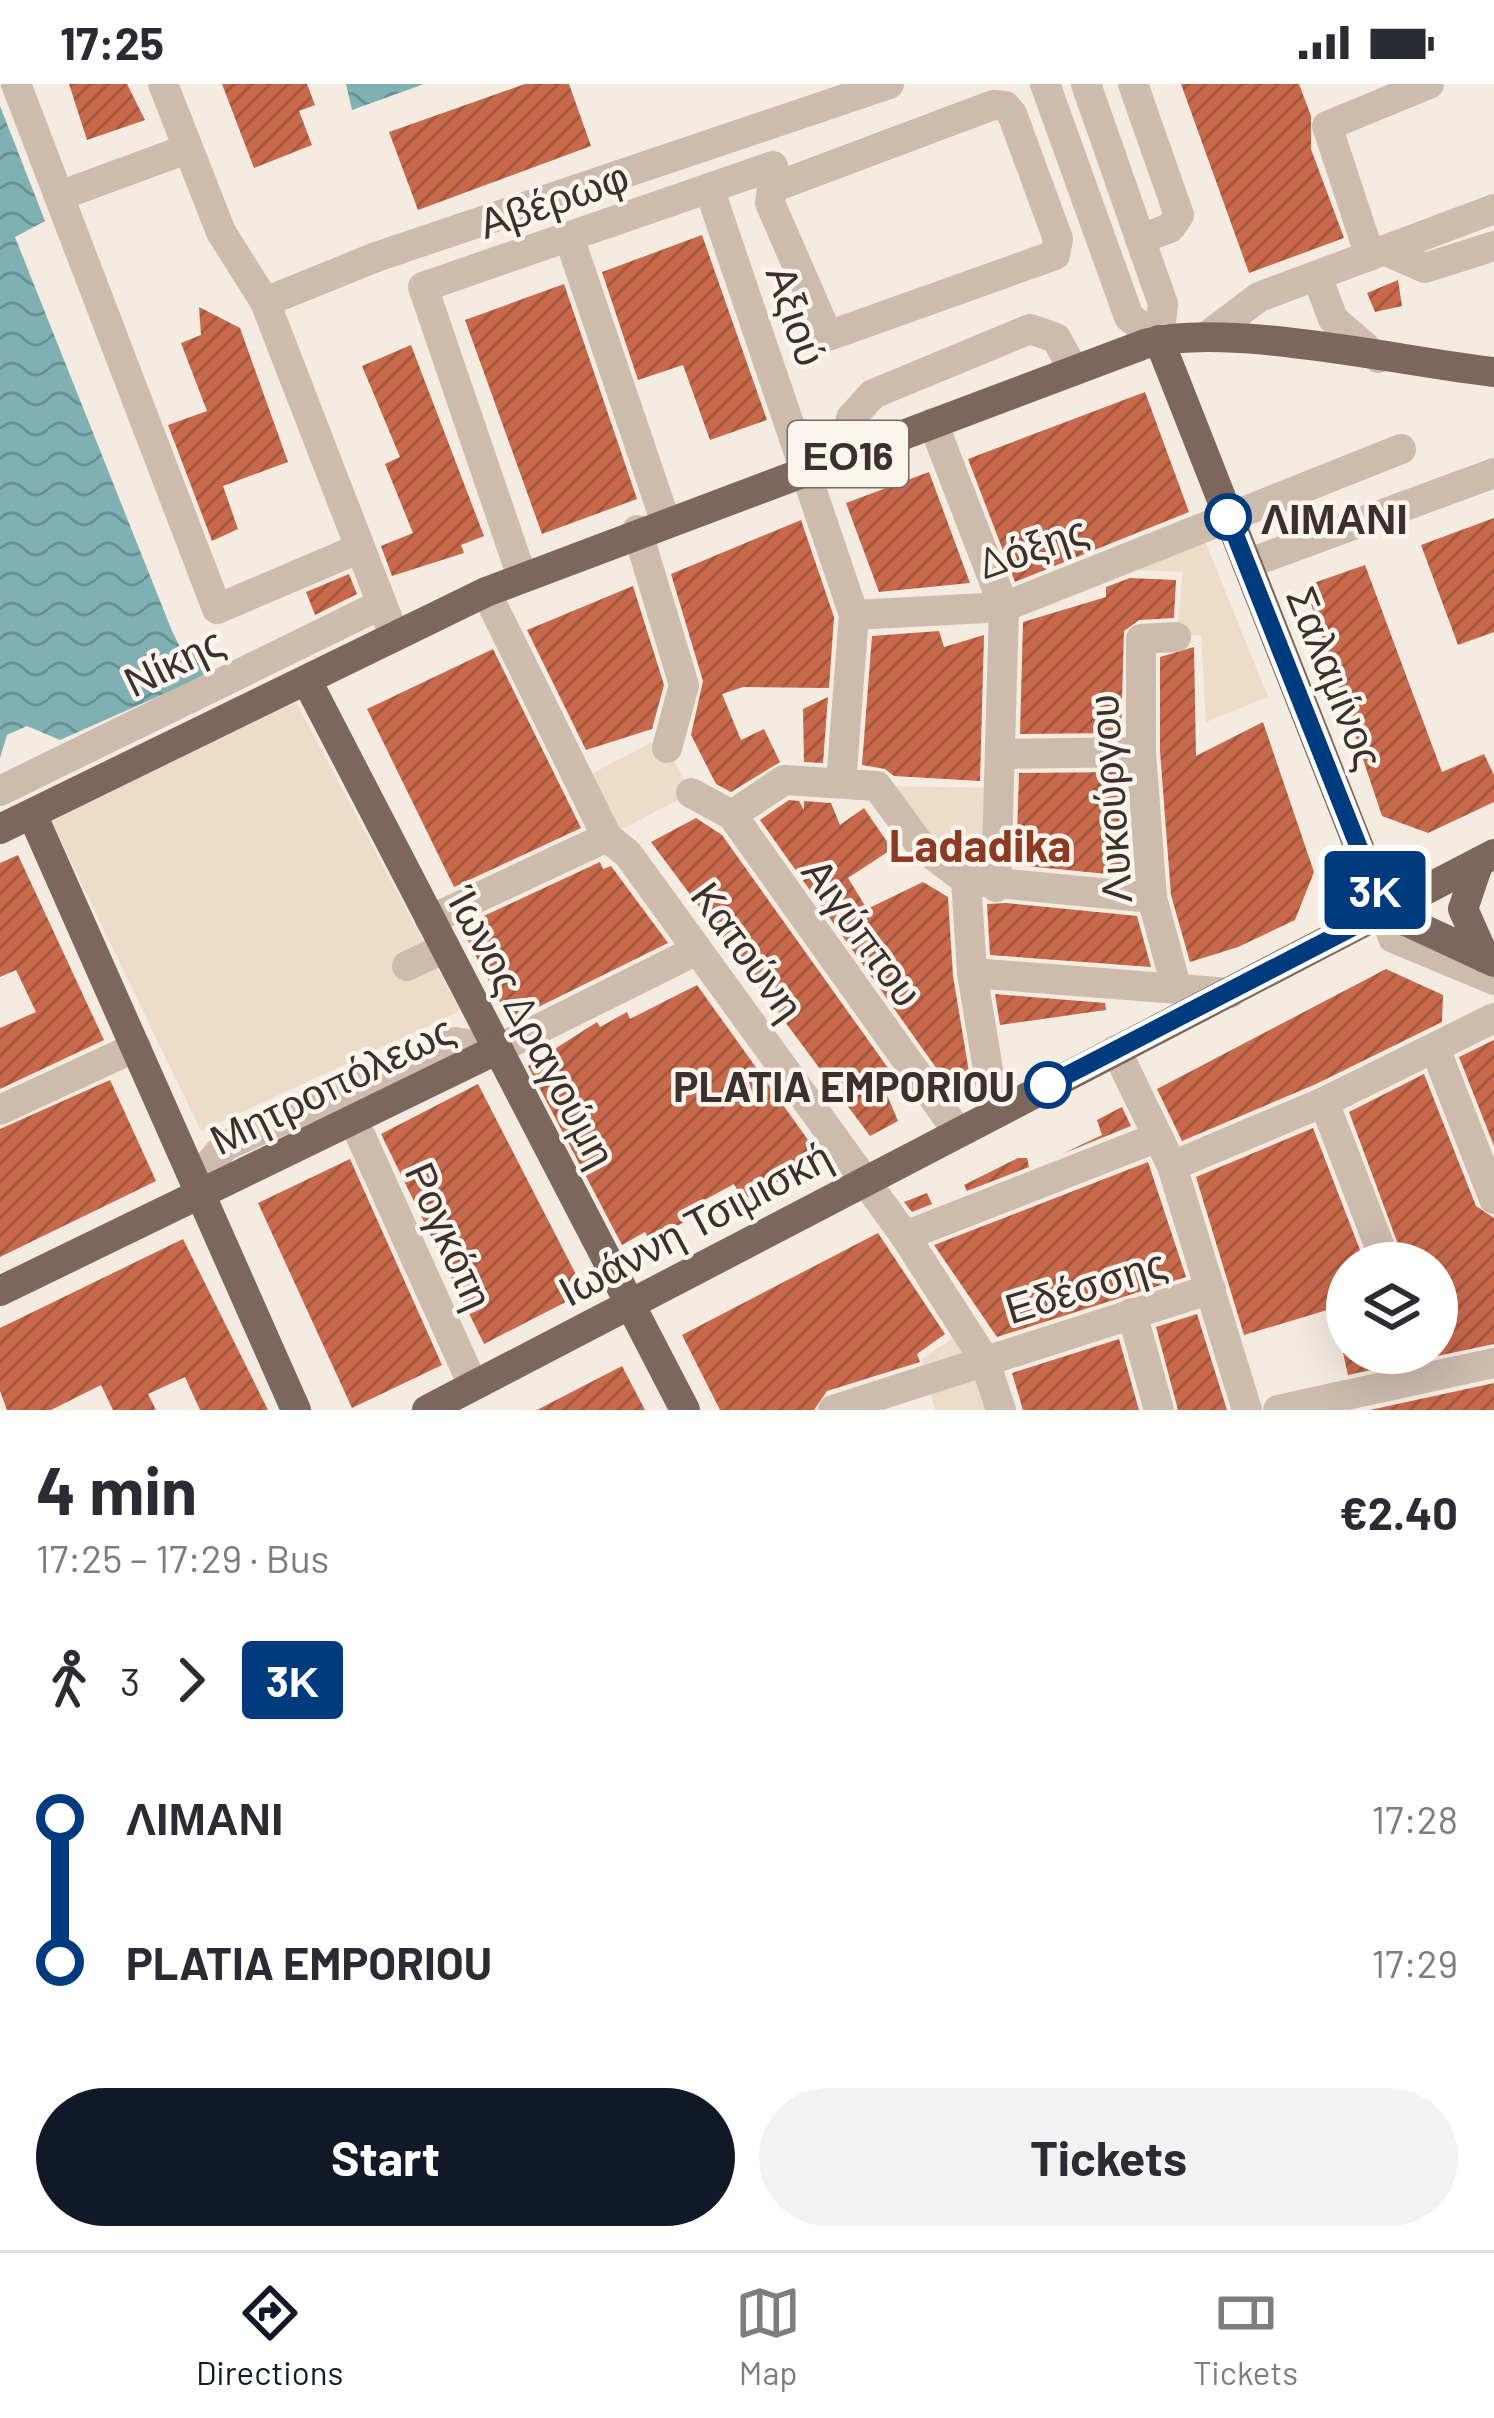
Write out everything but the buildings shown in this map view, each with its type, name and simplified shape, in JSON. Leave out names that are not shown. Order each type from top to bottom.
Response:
[{"type":"main road","name":"ΕΟ16","points":[[307,681],[521,577],[1159,340],[1206,337],[1494,372]]},
{"type":"main road","name":"Σαλαμίνος","points":[[1159,340],[1384,911]]},
{"type":"main road","name":"Νίκης","points":[[0,829],[307,681]]},
{"type":"main road","name":"Ίωνος Δραγούμη","points":[[307,681],[685,1410]]},
{"type":"main road","points":[[32,814],[296,1410]]},
{"type":"main road","name":"Ιωάννη Τσιμισκή","points":[[427,1410],[1486,858]]},
{"type":"main road","points":[[1486,858],[1463,909],[1491,967]]},
{"type":"main road","points":[[1384,911],[1491,967]]},
{"type":"main road","name":"Μητροπόλεως","points":[[0,1291],[498,1049]]},
{"type":"street","points":[[16,84],[217,609],[360,548]]},
{"type":"street","points":[[163,84],[220,232],[265,302],[394,635]]},
{"type":"street","points":[[265,302],[376,256],[889,84]]},
{"type":"street","points":[[1045,84],[1129,317],[1159,340]]},
{"type":"street","points":[[1086,84],[1163,304],[1159,340]]},
{"type":"street","points":[[1133,84],[1179,214],[1170,228],[1140,238]]},
{"type":"street","points":[[1429,84],[1327,126],[1326,137],[1377,253],[1425,268],[1494,246]]},
{"type":"street","name":"Αβέρωφ","points":[[521,577],[423,287],[709,188],[776,174],[1005,106],[1045,202],[1058,250],[903,313],[828,336],[770,203],[776,174]]},
{"type":"street","points":[[759,128],[776,174]]},
{"type":"street","points":[[59,196],[187,149]]},
{"type":"street","name":"Αξιού","points":[[709,188],[854,615]]},
{"type":"street","points":[[1206,337],[1242,305],[1494,209]]},
{"type":"street","points":[[569,237],[651,525],[684,686],[668,748]]},
{"type":"street","points":[[1317,276],[1333,319],[1378,358]]},
{"type":"street","points":[[844,455],[851,418],[873,394],[1030,329],[1056,338],[1073,369]]},
{"type":"street","points":[[933,423],[1004,608],[1001,754],[973,973],[995,1112]]},
{"type":"street","name":"Δόξης","points":[[854,615],[1004,608],[1401,449]]},
{"type":"street","points":[[1247,564],[1494,473]]},
{"type":"street","name":"Κατούνη","points":[[486,592],[607,837],[628,854],[905,1236],[984,1359],[1001,1410]]},
{"type":"street","name":"Νίκης","points":[[0,790],[382,604]]},
{"type":"street","points":[[841,783],[854,615]]},
{"type":"street","name":"Λυκούργου","points":[[1176,637],[1142,639],[1141,752],[1152,898],[1176,986]]},
{"type":"street","points":[[1001,754],[1141,752]]},
{"type":"street","points":[[732,815],[784,780],[877,786],[921,846],[981,883],[1152,898]]},
{"type":"street","name":"Αιγύπτου","points":[[691,793],[732,815],[958,1132]]},
{"type":"street","points":[[407,966],[438,934],[607,837]]},
{"type":"street","name":"Μητροπόλεως","points":[[498,1049],[697,950]]},
{"type":"street","points":[[973,973],[1230,993]]},
{"type":"street","points":[[1172,1166],[1436,1051],[1494,1018]]},
{"type":"street","points":[[201,1193],[211,1162],[225,1146],[455,1042],[498,1049]]},
{"type":"street","points":[[0,1110],[136,1047]]},
{"type":"street","points":[[1117,1050],[1172,1166],[1247,1410]]},
{"type":"street","points":[[1436,1051],[1494,1199]]},
{"type":"street","points":[[1324,1102],[1378,1242]]},
{"type":"street","name":"Ρογκότη","points":[[353,1119],[473,1385]]},
{"type":"street","points":[[905,1236],[1158,1137]]},
{"type":"street","name":"Εδέσσης","points":[[833,1410],[1211,1289]]},
{"type":"street","points":[[1132,1313],[1159,1410]]},
{"type":"street","points":[[1458,1364],[1494,1363]]},
{"type":"street","points":[[1278,1410],[1396,1374]]},
{"type":"shaded area","points":[[1200,529],[1268,697],[1206,722],[1201,635],[1176,637],[1183,572],[1097,568]]},
{"type":"shaded area","points":[[296,702],[460,1011],[201,1131],[51,820]]},
{"type":"shaded area","points":[[662,737],[691,793],[607,837],[578,781]]},
{"type":"shaded area","points":[[877,786],[998,788],[996,887],[966,880]]},
{"type":"shaded area","points":[[966,1330],[1001,1410],[935,1410],[922,1359]]},
{"type":"water","points":[[346,84],[424,84],[352,110]]},
{"type":"water","points":[[0,106],[45,221],[15,237],[172,631],[180,647],[199,641],[211,673],[60,740],[27,726],[7,735],[0,758]]},
{"type":"bus line","name":"3Κ","points":[[1048,1085],[1384,911],[1228,517]]},
{"type":"place","name":"ΛΙΜΑΝΙ","points":[[1228,517]]},
{"type":"place","name":"PLATIA EMPORIOU","points":[[1048,1085]]},
{"type":"district","name":"Ladadika","points":[[980,844]]}]
